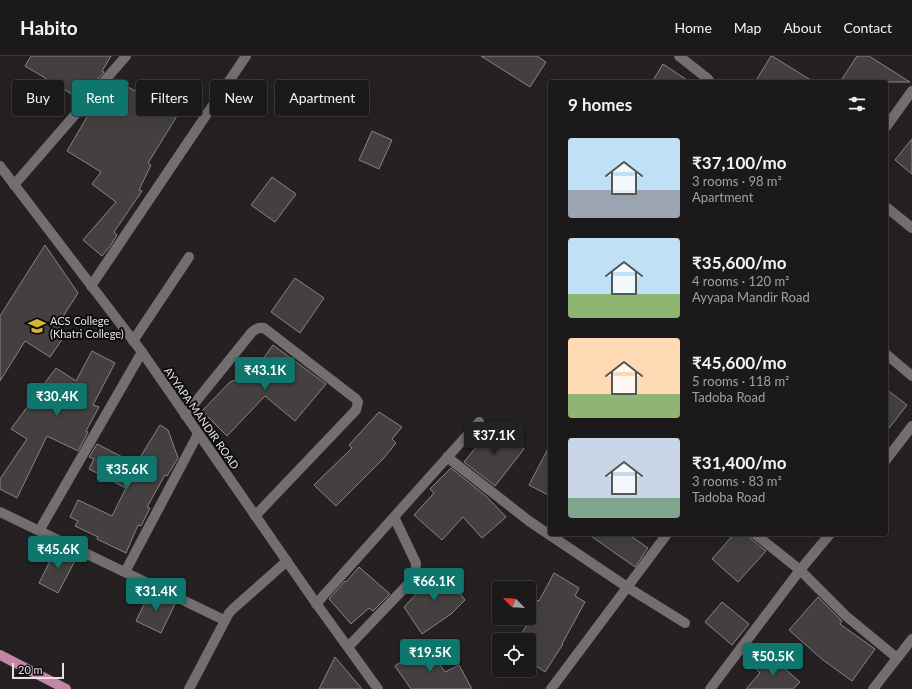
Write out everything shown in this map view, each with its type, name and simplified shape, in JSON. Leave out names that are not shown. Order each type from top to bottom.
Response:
[{"type":"main road","points":[[0,656],[66,689]]},
{"type":"street","points":[[14,185],[126,56]]},
{"type":"street","points":[[91,286],[246,56]]},
{"type":"street","points":[[679,56],[709,80]]},
{"type":"street","points":[[888,124],[912,91]]},
{"type":"street","name":"AYYAPA MANDIR ROAD","points":[[0,166],[142,352],[316,604],[378,689]]},
{"type":"street","points":[[888,209],[912,228]]},
{"type":"street","points":[[133,341],[189,257]]},
{"type":"street","points":[[185,415],[252,332],[260,328],[264,328],[356,399],[358,402],[356,410],[255,516]]},
{"type":"street","points":[[39,531],[142,352]]},
{"type":"street","points":[[888,356],[912,376]]},
{"type":"street","points":[[316,604],[479,422]]},
{"type":"street","points":[[888,457],[912,426]]},
{"type":"street","points":[[125,572],[198,434]]},
{"type":"street","points":[[447,458],[529,522],[548,535]]},
{"type":"street","points":[[0,512],[224,620]]},
{"type":"street","points":[[348,647],[412,580],[415,574],[416,563],[394,517]]},
{"type":"street","points":[[550,536],[685,623]]},
{"type":"street","points":[[551,689],[665,536]]},
{"type":"street","points":[[758,536],[800,570],[846,616],[897,658]]},
{"type":"street","points":[[710,689],[800,570],[828,536]]},
{"type":"street","points":[[189,689],[224,620],[234,608],[287,561]]},
{"type":"street","points":[[873,689],[912,639]]},
{"type":"building","points":[[31,56],[111,56],[102,71],[104,72],[97,80],[72,80],[72,94],[64,89],[64,80],[48,80],[25,66]]},
{"type":"building","points":[[481,56],[537,56],[546,62],[530,87]]},
{"type":"building","points":[[772,56],[811,80],[756,80]]},
{"type":"building","points":[[857,56],[869,56],[910,82],[888,82],[888,80],[841,80]]},
{"type":"building","points":[[663,64],[687,80],[653,80]]},
{"type":"building","points":[[128,87],[136,92],[136,116],[177,116],[148,163],[151,165],[139,190],[142,191],[114,232],[117,235],[102,256],[83,240],[116,202],[92,184],[101,172],[67,151],[88,116],[128,116]]},
{"type":"building","points":[[372,131],[392,140],[379,169],[359,160]]},
{"type":"building","points":[[912,139],[912,174],[895,160]]},
{"type":"building","points":[[272,177],[296,194],[275,222],[251,205]]},
{"type":"building","points":[[45,245],[78,293],[62,318],[64,320],[57,331],[65,335],[50,357],[25,341],[0,381],[0,316]]},
{"type":"building","points":[[295,278],[324,298],[300,333],[271,312]]},
{"type":"building","points":[[273,345],[326,384],[295,421],[265,396],[227,436],[202,411],[230,382],[250,374],[255,359],[260,363]]},
{"type":"building","points":[[92,351],[115,363],[93,405],[99,407],[86,431],[88,432],[78,451],[47,436],[17,498],[0,489],[0,479],[27,439],[11,429],[56,368],[76,381]]},
{"type":"building","points":[[888,391],[907,405],[888,429]]},
{"type":"building","points":[[379,412],[402,427],[392,439],[396,443],[383,459],[336,506],[314,485],[352,448],[349,445]]},
{"type":"building","points":[[160,425],[168,430],[178,458],[167,476],[165,475],[147,507],[150,508],[141,526],[138,525],[126,553],[75,526],[78,521],[70,517],[78,500],[112,516],[126,488],[89,469],[94,459],[89,457],[97,444],[136,464]]},
{"type":"building","points":[[494,425],[524,449],[495,486],[464,462]]},
{"type":"building","points":[[548,449],[548,495],[529,485]]},
{"type":"building","points":[[451,468],[487,497],[506,517],[482,538],[463,517],[442,540],[414,515],[434,493],[430,489]]},
{"type":"building","points":[[591,536],[631,536],[648,548],[635,567]]},
{"type":"building","points":[[732,536],[750,536],[751,539],[766,551],[738,582],[712,559]]},
{"type":"building","points":[[57,547],[77,557],[58,593],[39,583]]},
{"type":"building","points":[[359,567],[390,594],[373,611],[369,608],[351,624],[329,599]]},
{"type":"building","points":[[441,568],[465,600],[451,614],[422,634],[404,607]]},
{"type":"building","points":[[554,573],[579,588],[575,596],[585,602],[563,644],[545,672],[536,666],[536,633],[522,633],[527,625],[536,625],[536,603],[538,600],[539,601]]},
{"type":"building","points":[[150,592],[175,604],[161,633],[136,621]]},
{"type":"building","points":[[818,597],[842,621],[840,624],[875,649],[852,681],[823,660],[789,630]]},
{"type":"building","points":[[722,602],[749,624],[732,645],[705,622]]},
{"type":"building","points":[[426,644],[445,672],[459,665],[472,689],[411,689],[395,666]]},
{"type":"building","points":[[768,654],[800,682],[793,689],[746,689],[760,673],[756,669]]},
{"type":"building","points":[[335,657],[362,689],[319,689]]},
{"type":"place","name":"ACS College (Khatri College)","points":[[37,326]]}]
